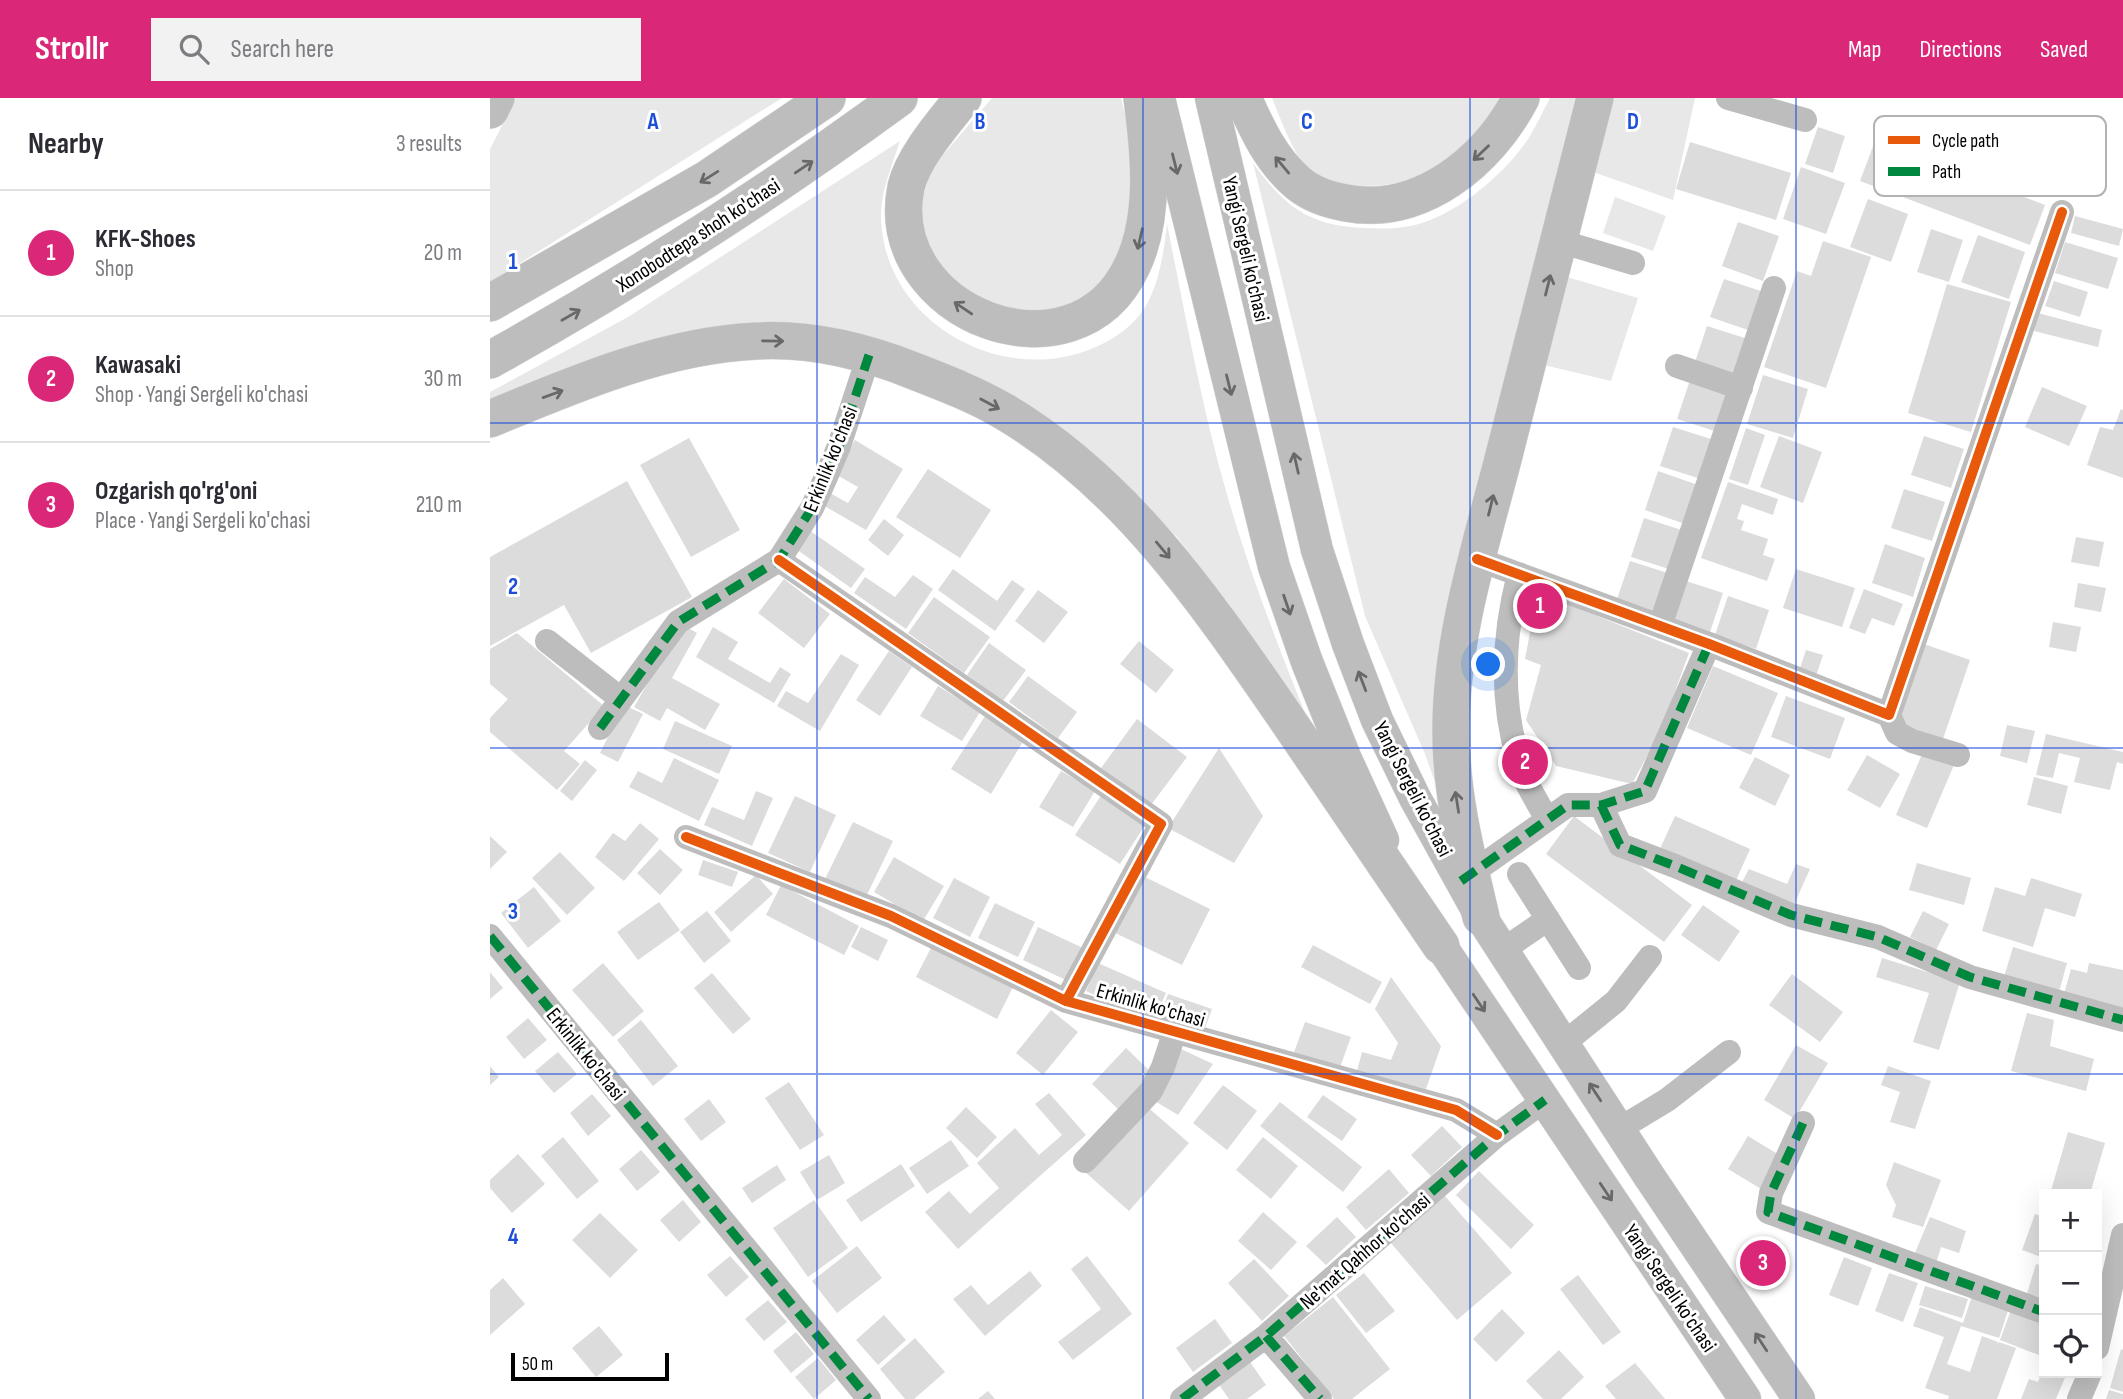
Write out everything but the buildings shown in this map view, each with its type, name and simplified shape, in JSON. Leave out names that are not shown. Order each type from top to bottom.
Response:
[{"type":"highway","points":[[490,110],[496,98]]},
{"type":"highway","name":"Xonobodtepa shoh ko'chasi","points":[[490,303],[706,179],[827,98]]},
{"type":"highway","name":"Xonobodtepa shoh ko'chasi","points":[[490,360],[586,306],[672,253],[809,164],[899,98]]},
{"type":"highway","points":[[963,98],[918,160],[908,181],[905,204],[912,250],[928,277],[960,307],[993,324],[1026,329],[1063,325],[1088,315],[1109,300],[1133,265],[1147,196],[1147,144],[1142,98]]},
{"type":"highway","points":[[1243,98],[1271,153],[1299,184],[1325,198],[1354,204],[1378,205],[1416,197],[1454,176],[1491,144],[1503,130],[1521,98]]},
{"type":"highway","points":[[1481,916],[1466,877],[1457,801],[1451,731],[1458,655],[1477,559],[1595,98]]},
{"type":"highway","points":[[490,419],[596,378],[657,359],[723,344],[758,341],[828,345],[869,355],[970,393],[1041,437],[1097,482],[1152,535],[1230,638],[1441,946]]},
{"type":"main road","name":"Yangi Sergeli ko'chasi","points":[[1159,98],[1274,567],[1307,662],[1345,757],[1389,852],[1441,946],[1745,1399]]},
{"type":"main road","name":"Yangi Sergeli ko'chasi","points":[[1211,98],[1317,550],[1377,720],[1415,798],[1466,877]]},
{"type":"main road","points":[[1481,916],[1799,1399]]},
{"type":"street","points":[[1728,98],[1805,120]]},
{"type":"street","points":[[1958,755],[1912,741],[1897,733],[1889,715],[2062,212]]},
{"type":"street","points":[[1559,241],[1633,263]]},
{"type":"street","points":[[1660,626],[1773,288]]},
{"type":"street","name":"Erkinlik ko'chasi","points":[[600,728],[678,622],[779,560],[812,508],[826,477],[869,355]]},
{"type":"street","points":[[1677,366],[1741,388]]},
{"type":"street","points":[[1477,559],[1709,644],[1889,715]]},
{"type":"street","points":[[779,560],[1161,824],[1066,1001]]},
{"type":"street","points":[[1519,575],[1508,614],[1505,661],[1510,722],[1522,773],[1547,820]]},
{"type":"street","points":[[547,641],[621,699]]},
{"type":"street","points":[[1466,877],[1568,805],[1601,805],[1645,791],[1709,644]]},
{"type":"street","points":[[1601,805],[1620,845],[1791,915],[1878,937],[1970,977],[2123,1020]]},
{"type":"street","name":"Erkinlik ko'chasi","points":[[686,837],[891,916],[1066,1001],[1456,1110],[1497,1135]]},
{"type":"street","points":[[1519,874],[1579,968]]},
{"type":"street","points":[[1503,950],[1548,919]]},
{"type":"street","name":"Erkinlik ko'chasi","points":[[490,936],[869,1399]]},
{"type":"street","points":[[1563,1044],[1616,1001],[1650,957]]},
{"type":"street","points":[[1085,1161],[1151,1091],[1163,1067],[1175,1031]]},
{"type":"street","points":[[1619,1129],[1667,1100],[1729,1052]]},
{"type":"street","name":"Ne'mat Qahhor ko'chasi","points":[[1182,1399],[1266,1336],[1497,1135],[1545,1100]]},
{"type":"street","points":[[1803,1123],[1771,1193],[1768,1212],[2039,1309]]},
{"type":"street","points":[[2102,1321],[2123,1235]]},
{"type":"street","points":[[1266,1336],[1320,1399]]},
{"type":"street","points":[[2079,1399],[2088,1378]]},
{"type":"shaded area","points":[[516,98],[782,98],[490,282],[490,149]]},
{"type":"shaded area","points":[[992,98],[1121,98],[1132,143],[1128,244],[1090,301],[1017,319],[946,282],[921,231],[922,199],[929,178],[942,156]]},
{"type":"shaded area","points":[[1272,98],[1501,98],[1475,135],[1445,162],[1409,180],[1364,186],[1333,182],[1305,165],[1291,143]]},
{"type":"shaded area","points":[[1550,98],[1583,98],[1456,579],[1445,810],[1425,754],[1365,616],[1253,163],[1287,202],[1313,218],[1364,228],[1415,225],[1452,209],[1496,176],[1530,136]]},
{"type":"shaded area","points":[[1612,98],[1695,98],[1673,200],[1593,172]]},
{"type":"shaded area","points":[[900,141],[882,199],[881,219],[887,256],[903,288],[925,315],[953,336],[986,351],[1020,359],[1056,358],[1091,349],[1116,336],[1138,317],[1152,293],[1161,264],[1167,224],[1201,392],[1226,491],[1253,577],[1307,718],[1226,600],[1177,537],[1121,480],[851,333],[490,403],[490,392],[628,317]]},
{"type":"shaded area","points":[[1615,197],[1666,216],[1653,251],[1603,233]]},
{"type":"shaded area","points":[[1567,277],[1638,298],[1611,381],[1544,365]]},
{"type":"marked path","points":[[600,728],[678,622],[779,560],[812,508],[826,477],[869,355]]},
{"type":"marked path","points":[[1461,881],[1568,805],[1601,805],[1645,791],[1709,644]]},
{"type":"marked path","points":[[1601,805],[1620,845],[1791,915],[1878,937],[1970,977],[2123,1020]]},
{"type":"marked path","points":[[490,936],[869,1399]]},
{"type":"marked path","points":[[1182,1399],[1266,1336],[1497,1135],[1545,1100]]},
{"type":"marked path","points":[[1803,1123],[1771,1193],[1768,1212],[2039,1310]]},
{"type":"marked path","points":[[1266,1336],[1320,1399]]},
{"type":"cycle path","points":[[1477,559],[1709,644],[1889,715],[2062,212]]},
{"type":"cycle path","points":[[779,560],[1161,824],[1066,1001]]},
{"type":"cycle path","points":[[686,837],[891,916],[1066,1001],[1456,1110],[1497,1135]]},
{"type":"place","name":"KFK-Shoes","points":[[1540,606]]},
{"type":"place","name":"Kawasaki","points":[[1525,762]]},
{"type":"place","name":"Ozgarish qo'rg'oni","points":[[1763,1263]]}]
